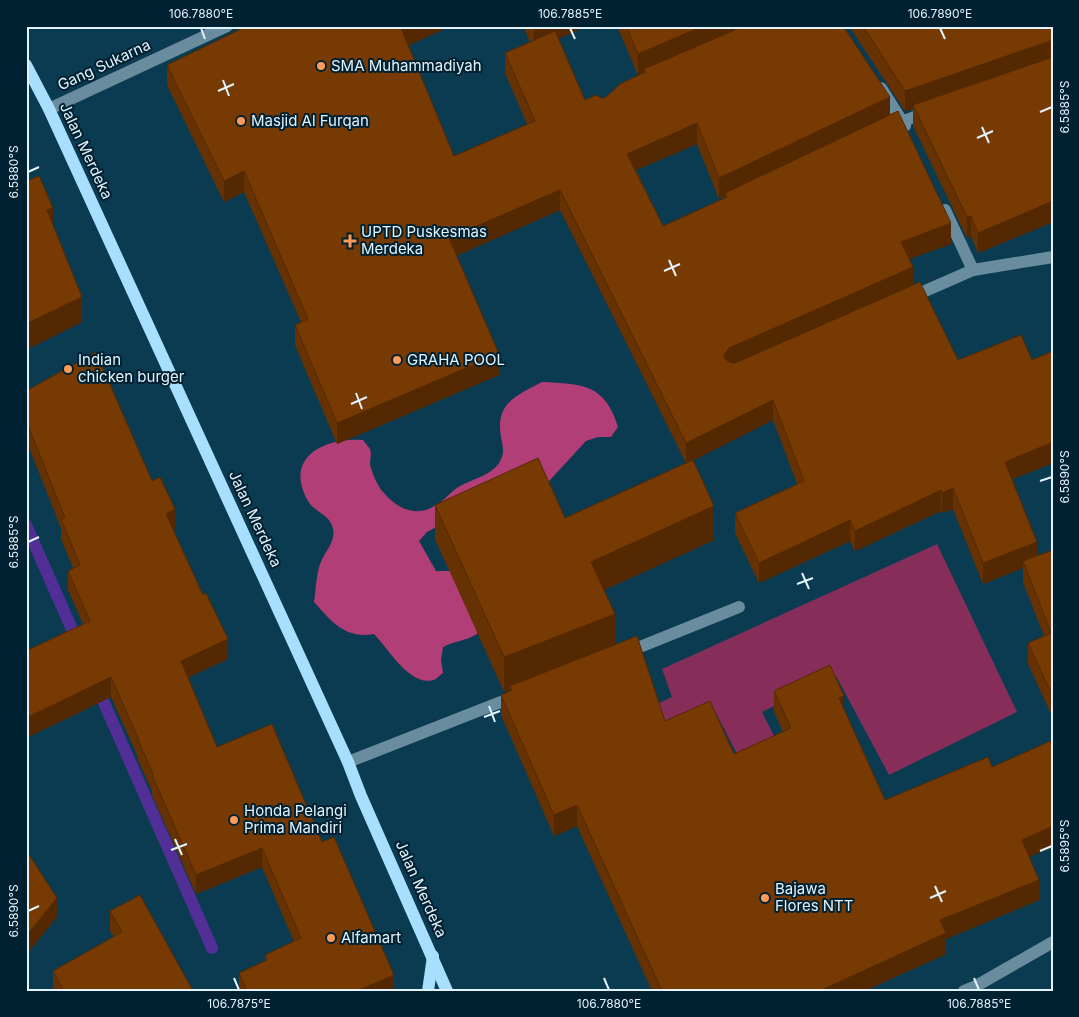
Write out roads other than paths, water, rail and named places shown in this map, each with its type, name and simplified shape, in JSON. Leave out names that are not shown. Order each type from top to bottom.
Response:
[{"type":"main road","name":"Jalan Merdeka","points":[[26,65],[49,109],[348,762],[361,796],[447,991]]},
{"type":"main road","points":[[428,991],[433,956]]},
{"type":"street","name":"Gang Sukarna","points":[[49,109],[227,26]]},
{"type":"street","points":[[873,76],[911,138]]},
{"type":"street","points":[[876,133],[902,121],[940,108]]},
{"type":"street","points":[[940,200],[973,270]]},
{"type":"street","points":[[894,305],[973,270],[1053,257]]},
{"type":"street","points":[[611,658],[740,608]]},
{"type":"street","points":[[348,762],[529,691]]},
{"type":"street","points":[[964,991],[1053,942]]},
{"type":"waterway","points":[[26,525],[78,643]]},
{"type":"waterway","points":[[97,687],[212,948]]},
{"type":"place","name":"SMA Muhammadiyah","points":[[321,66]]},
{"type":"place","name":"Masjid Al Furqan","points":[[241,121]]},
{"type":"place","name":"UPTD Puskesmas Merdeka","points":[[350,241]]},
{"type":"place","name":"GRAHA POOL","points":[[397,360]]},
{"type":"place","name":"Indian chicken burger","points":[[68,369]]},
{"type":"place","name":"Honda Pelangi Prima Mandiri","points":[[234,820]]},
{"type":"place","name":"Bajawa Flores NTT","points":[[765,898]]},
{"type":"place","name":"Alfamart","points":[[331,938]]}]
